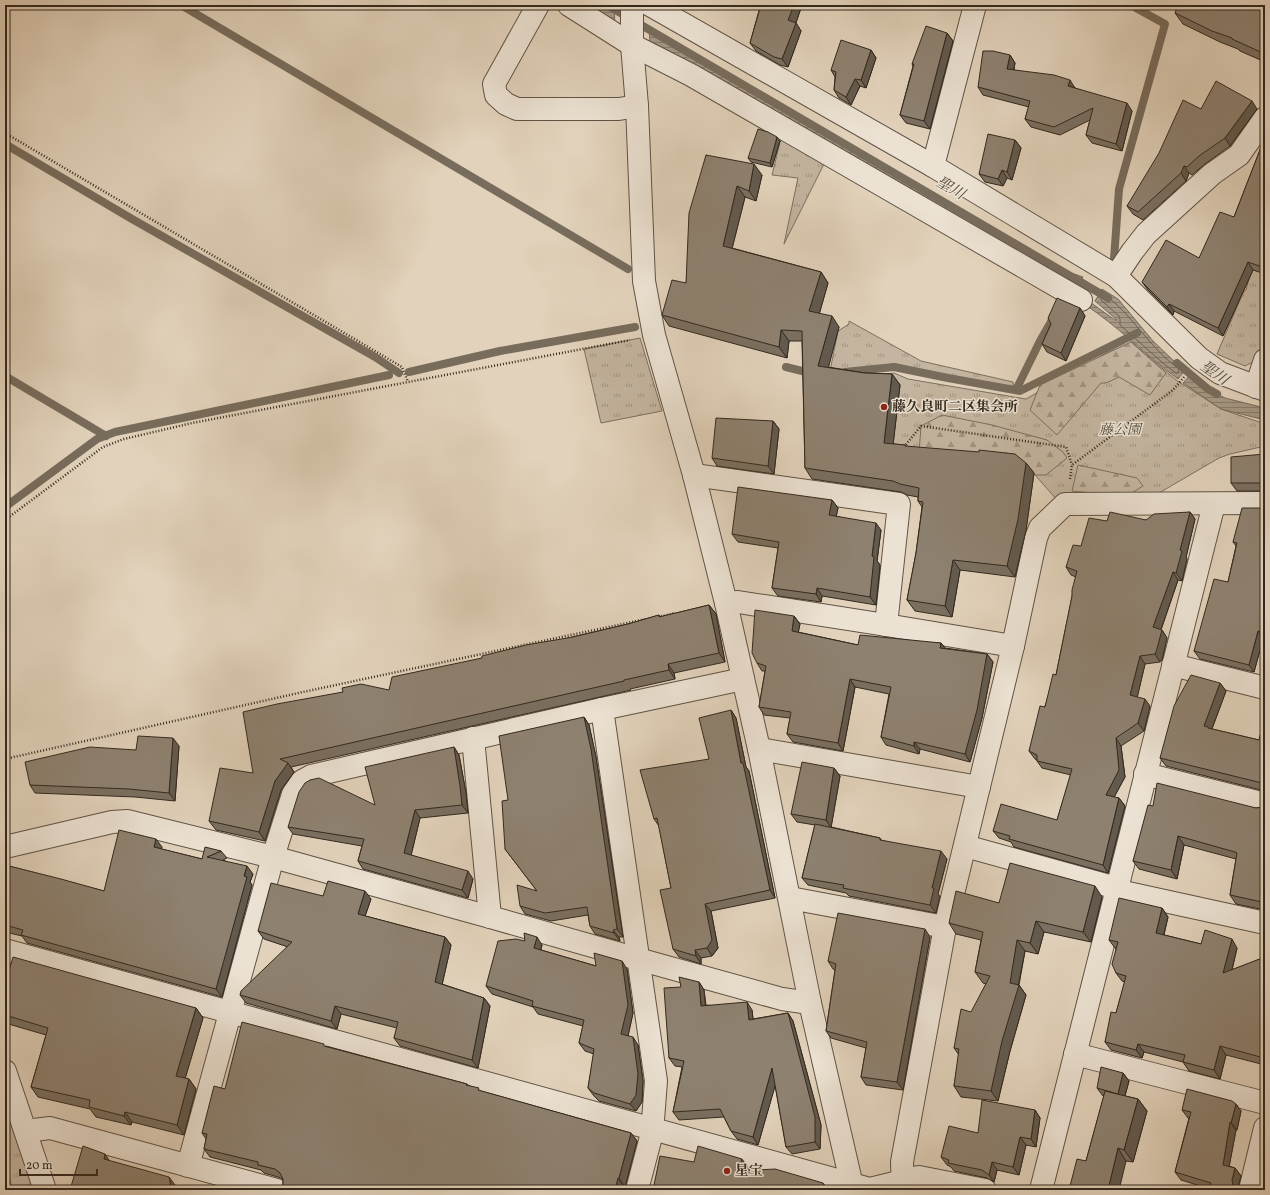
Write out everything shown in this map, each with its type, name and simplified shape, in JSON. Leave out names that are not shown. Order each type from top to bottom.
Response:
[{"type":"street","points":[[538,5],[494,84],[496,95],[506,104],[517,109],[618,109],[637,106]]},
{"type":"street","points":[[568,5],[632,40],[1081,300]]},
{"type":"street","points":[[932,166],[975,5]]},
{"type":"street","points":[[853,1187],[810,1003],[760,749],[694,475],[654,335],[644,281],[637,106],[632,40],[638,7],[932,166],[1116,276],[1199,358],[1220,373],[1260,389],[1265,360]]},
{"type":"street","points":[[1116,276],[1146,234],[1212,174],[1239,155],[1265,118]]},
{"type":"street","points":[[694,475],[899,504],[886,625]]},
{"type":"street","points":[[903,1185],[902,1162],[945,927],[1013,646],[1036,538],[1040,528],[1065,504],[1265,503]]},
{"type":"street","points":[[1041,1190],[1214,504]]},
{"type":"street","points":[[726,603],[738,602],[1013,646]]},
{"type":"street","points":[[1173,665],[1265,688]]},
{"type":"street","points":[[188,1166],[273,857],[293,794],[302,781],[311,776],[473,738],[743,679]]},
{"type":"street","points":[[602,709],[656,1081],[652,1129],[637,1190]]},
{"type":"street","points":[[473,738],[490,917]]},
{"type":"street","points":[[760,749],[979,787]]},
{"type":"street","points":[[1145,774],[1265,804]]},
{"type":"street","points":[[5,847],[112,822],[127,821],[273,857],[782,999],[810,1003]]},
{"type":"street","points":[[965,846],[1116,888],[1128,893],[1265,923]]},
{"type":"street","points":[[790,898],[945,927]]},
{"type":"street","points":[[5,950],[652,1129],[853,1187],[870,1188],[903,1185],[919,1177],[985,1190]]},
{"type":"street","points":[[1075,1054],[1265,1103]]},
{"type":"street","points":[[5,1071],[45,1190]]},
{"type":"street","points":[[26,1131],[50,1128],[278,1190]]},
{"type":"street","points":[[1250,1190],[1265,1128]]},
{"type":"path","points":[[5,133],[402,367],[408,382]]},
{"type":"path","points":[[5,520],[103,448],[124,439],[192,423],[654,335]]},
{"type":"path","points":[[1072,465],[1173,390],[1180,381]]},
{"type":"path","points":[[897,446],[904,447],[921,426],[1066,447],[1072,465],[1065,504]]},
{"type":"path","points":[[657,617],[680,612]]},
{"type":"path","points":[[5,759],[303,692],[650,618]]},
{"type":"green space","points":[[781,138],[824,164],[784,244],[798,178],[772,175]]},
{"type":"green space","points":[[1258,244],[1265,246],[1265,336],[1257,360],[1245,366],[1217,354],[1243,293],[1246,290]]},
{"type":"green space","points":[[849,321],[921,361],[1013,382],[1014,390],[931,374],[896,364],[830,371],[838,331],[849,324]]},
{"type":"green space","points":[[640,338],[662,411],[601,423],[584,349]]},
{"type":"green space","name":"藤公園","points":[[1129,340],[1176,380],[1221,409],[1265,424],[1265,446],[1219,458],[1140,504],[1058,501],[1035,475],[1023,465],[849,445],[842,487],[837,486],[856,378],[894,373],[908,379],[1026,399]]},
{"type":"green space","points":[[1131,342],[1166,373],[1150,395],[1119,377],[1106,383],[1101,383],[1057,435],[1030,410],[1040,385]]},
{"type":"green space","points":[[942,415],[992,425],[1047,440],[1063,452],[1067,458],[1046,475],[1035,475],[1020,463],[919,453],[921,426]]},
{"type":"green space","points":[[1078,465],[1137,478],[1143,486],[1127,496],[1072,491]]},
{"type":"green space","points":[[5,1106],[33,1190],[13,1190],[5,1165]]},
{"type":"water","points":[[584,5],[610,5],[614,7],[615,25]]},
{"type":"water","points":[[649,27],[681,48],[1008,241],[1057,268],[1083,277],[1076,291],[650,43]]},
{"type":"water","points":[[1102,289],[1118,299],[1153,341],[1176,363],[1186,369],[1178,379],[1084,304],[1087,300],[1117,320],[1095,301]]},
{"type":"water","points":[[1191,374],[1208,389],[1225,398],[1265,408],[1265,420],[1221,409],[1183,383]]},
{"type":"building","points":[[761,5],[794,5],[788,20],[796,23],[782,59],[774,57],[750,43]]},
{"type":"building","points":[[1178,5],[1265,5],[1265,54],[1175,13]]},
{"type":"building","points":[[926,26],[947,33],[924,121],[900,115],[914,64],[912,64]]},
{"type":"building","points":[[841,40],[871,50],[861,80],[855,79],[846,97],[834,90],[836,72],[831,70]]},
{"type":"building","points":[[983,51],[993,51],[1010,55],[1007,69],[1054,75],[1070,80],[1068,86],[1127,103],[1116,144],[1086,135],[1093,108],[1054,127],[1025,119],[1030,101],[978,87]]},
{"type":"building","points":[[1216,81],[1252,101],[1225,138],[1199,156],[1187,167],[1184,166],[1181,173],[1138,212],[1127,206],[1159,153],[1183,100],[1201,109]]},
{"type":"building","points":[[758,129],[777,137],[770,163],[748,158]]},
{"type":"building","points":[[988,134],[1015,140],[1007,172],[1002,170],[998,179],[979,174]]},
{"type":"building","points":[[1265,137],[1265,268],[1248,262],[1218,328],[1169,304],[1167,307],[1142,282],[1166,240],[1199,258],[1220,212],[1234,217]]},
{"type":"building","points":[[706,155],[754,164],[749,191],[737,186],[723,246],[821,272],[809,311],[832,316],[818,366],[865,373],[892,374],[884,443],[905,446],[979,452],[979,450],[1015,454],[1026,463],[1018,519],[1007,566],[953,560],[945,606],[907,600],[916,553],[923,502],[918,501],[919,488],[893,481],[805,468],[802,331],[781,330],[779,347],[662,315],[672,280],[686,283],[689,213]]},
{"type":"building","points":[[1057,298],[1080,308],[1061,353],[1042,344],[1051,324],[1048,318]]},
{"type":"building","points":[[716,418],[773,421],[768,466],[712,458]]},
{"type":"building","points":[[1265,454],[1265,484],[1231,483],[1231,457]]},
{"type":"building","points":[[738,487],[832,500],[829,515],[876,523],[872,556],[874,557],[870,597],[817,588],[816,594],[772,588],[779,542],[732,534]]},
{"type":"building","points":[[1265,506],[1265,633],[1258,631],[1249,665],[1194,651],[1214,579],[1228,582],[1237,543],[1233,542],[1242,508],[1260,508]]},
{"type":"building","points":[[1110,512],[1146,520],[1154,514],[1190,512],[1180,550],[1182,551],[1176,573],[1173,572],[1153,627],[1162,630],[1156,652],[1155,654],[1140,656],[1130,695],[1145,699],[1138,723],[1116,738],[1119,770],[1106,795],[1119,798],[1103,865],[1009,839],[1010,836],[993,831],[1001,804],[1057,820],[1072,769],[1037,761],[1037,755],[1029,751],[1040,706],[1045,707],[1053,674],[1056,675],[1077,571],[1066,567],[1073,545],[1081,546],[1089,518],[1107,521]]},
{"type":"building","points":[[709,605],[719,653],[668,664],[669,670],[624,681],[280,759],[288,763],[275,781],[259,832],[209,821],[220,768],[253,773],[243,712],[343,692],[342,688],[361,684],[389,690],[392,677],[482,658],[482,656],[526,645],[573,637],[659,615],[659,617]]},
{"type":"building","points":[[755,610],[794,616],[792,631],[858,645],[860,635],[941,643],[940,648],[987,654],[977,710],[965,754],[914,742],[914,746],[881,737],[891,687],[850,679],[838,743],[787,734],[791,712],[759,707],[766,666],[757,663],[752,653]]},
{"type":"building","points":[[1191,675],[1220,683],[1204,726],[1259,740],[1265,717],[1265,785],[1160,758],[1174,706]]},
{"type":"building","points":[[731,710],[741,763],[743,763],[770,890],[705,904],[712,940],[707,948],[695,950],[696,956],[673,949],[660,890],[671,888],[657,818],[654,819],[640,770],[709,759],[699,718]]},
{"type":"building","points":[[584,717],[591,749],[617,929],[613,930],[614,933],[590,926],[587,907],[545,913],[520,906],[517,885],[537,891],[505,849],[502,801],[508,800],[499,736]]},
{"type":"building","points":[[138,736],[173,738],[169,793],[129,789],[30,785],[25,762],[90,747],[136,750]]},
{"type":"building","points":[[454,747],[462,805],[415,810],[404,853],[468,871],[462,890],[358,861],[364,839],[288,827],[299,792],[305,783],[310,780],[319,778],[375,805],[365,767]]},
{"type":"building","points":[[802,762],[834,768],[826,820],[791,814]]},
{"type":"building","points":[[1157,783],[1256,808],[1265,806],[1265,904],[1230,895],[1237,853],[1235,852],[1178,836],[1171,870],[1133,861],[1148,805],[1153,806]]},
{"type":"building","points":[[815,824],[880,838],[880,840],[941,851],[932,888],[934,888],[930,905],[843,888],[844,885],[802,878]]},
{"type":"building","points":[[119,830],[156,839],[154,847],[202,859],[205,847],[221,851],[207,857],[247,866],[244,876],[247,877],[216,989],[21,935],[23,930],[5,925],[5,865],[104,891]]},
{"type":"building","points":[[1010,863],[1095,886],[1083,932],[1036,921],[1030,943],[1017,940],[1010,983],[1019,985],[1002,1041],[991,1091],[954,1086],[959,1049],[954,1048],[961,1009],[971,1012],[990,976],[975,972],[983,932],[949,923],[956,891],[999,903]]},
{"type":"building","points":[[328,881],[365,891],[358,914],[445,937],[435,982],[484,998],[472,1060],[394,1038],[398,1022],[335,1006],[331,1021],[240,995],[241,991],[292,942],[258,931],[271,883],[323,896]]},
{"type":"building","points":[[1119,898],[1162,908],[1156,933],[1201,944],[1205,930],[1232,939],[1223,973],[1265,957],[1264,1058],[1220,1046],[1214,1070],[1183,1062],[1185,1055],[1138,1044],[1136,1050],[1105,1042],[1111,1012],[1116,1013],[1126,976],[1116,973],[1112,964],[1118,942],[1109,940]]},
{"type":"building","points":[[838,913],[925,929],[897,1082],[861,1077],[867,1042],[826,1031],[836,964],[828,961]]},
{"type":"building","points":[[524,933],[537,937],[534,948],[596,966],[594,953],[622,961],[628,1005],[621,1034],[633,1037],[638,1074],[636,1095],[630,1104],[594,1093],[588,1088],[594,1049],[579,1043],[584,1020],[532,1006],[533,1001],[486,986],[498,941],[516,939],[525,941]]},
{"type":"building","points":[[13,957],[196,1008],[176,1076],[189,1079],[177,1125],[125,1112],[124,1116],[89,1107],[90,1100],[31,1087],[48,1028],[5,1015],[5,984]]},
{"type":"building","points":[[679,977],[699,982],[701,1006],[747,1002],[749,1020],[788,1013],[815,1117],[815,1142],[786,1147],[772,1068],[753,1137],[731,1131],[720,1109],[673,1112],[684,1061],[669,1058],[664,988],[681,987]]},
{"type":"building","points":[[242,1022],[324,1044],[324,1046],[467,1084],[466,1085],[479,1088],[478,1090],[631,1133],[615,1190],[458,1190],[452,1188],[452,1190],[410,1190],[398,1187],[398,1190],[280,1190],[283,1185],[283,1179],[280,1173],[275,1169],[258,1165],[258,1162],[204,1149],[207,1134],[202,1133],[214,1086],[225,1089]]},
{"type":"building","points":[[1101,1067],[1123,1073],[1118,1094],[1097,1088]]},
{"type":"building","points":[[1187,1089],[1232,1101],[1236,1104],[1231,1123],[1230,1122],[1223,1165],[1235,1168],[1232,1180],[1233,1190],[1209,1190],[1211,1183],[1175,1172],[1191,1112],[1182,1110]]},
{"type":"building","points":[[1105,1091],[1138,1099],[1124,1150],[1118,1148],[1108,1190],[1069,1190],[1077,1159],[1086,1161]]},
{"type":"building","points":[[982,1100],[1035,1110],[1031,1139],[1020,1137],[1013,1167],[992,1162],[989,1175],[982,1170],[948,1163],[949,1160],[941,1157],[949,1126],[978,1133]]},
{"type":"building","points":[[83,1146],[105,1154],[104,1159],[169,1177],[171,1187],[182,1190],[70,1190]]},
{"type":"building","points":[[698,1146],[742,1159],[739,1171],[775,1169],[823,1183],[826,1190],[653,1190],[660,1156],[694,1162]]},
{"type":"building","points":[[942,1188],[955,1190],[942,1190]]},
{"type":"waterway","points":[[181,5],[628,269]]},
{"type":"waterway","name":"聖川","points":[[607,5],[1108,298]]},
{"type":"waterway","points":[[1114,259],[1119,189],[1165,24],[1136,8],[1136,5]]},
{"type":"waterway","points":[[5,144],[132,219],[375,357],[399,373]]},
{"type":"waterway","points":[[1016,390],[1040,341],[1056,313]]},
{"type":"waterway","points":[[409,372],[500,351],[635,327]]},
{"type":"waterway","points":[[845,372],[894,367],[1020,391],[1137,333]]},
{"type":"waterway","name":"聖川","points":[[1177,363],[1208,389],[1217,394]]},
{"type":"waterway","points":[[786,367],[814,374]]},
{"type":"waterway","points":[[5,507],[97,439],[115,432],[389,375]]},
{"type":"waterway","points":[[5,376],[106,436]]},
{"type":"place","name":"藤久良町二区集会所","points":[[884,407]]},
{"type":"place","name":"星宝","points":[[727,1171]]}]
